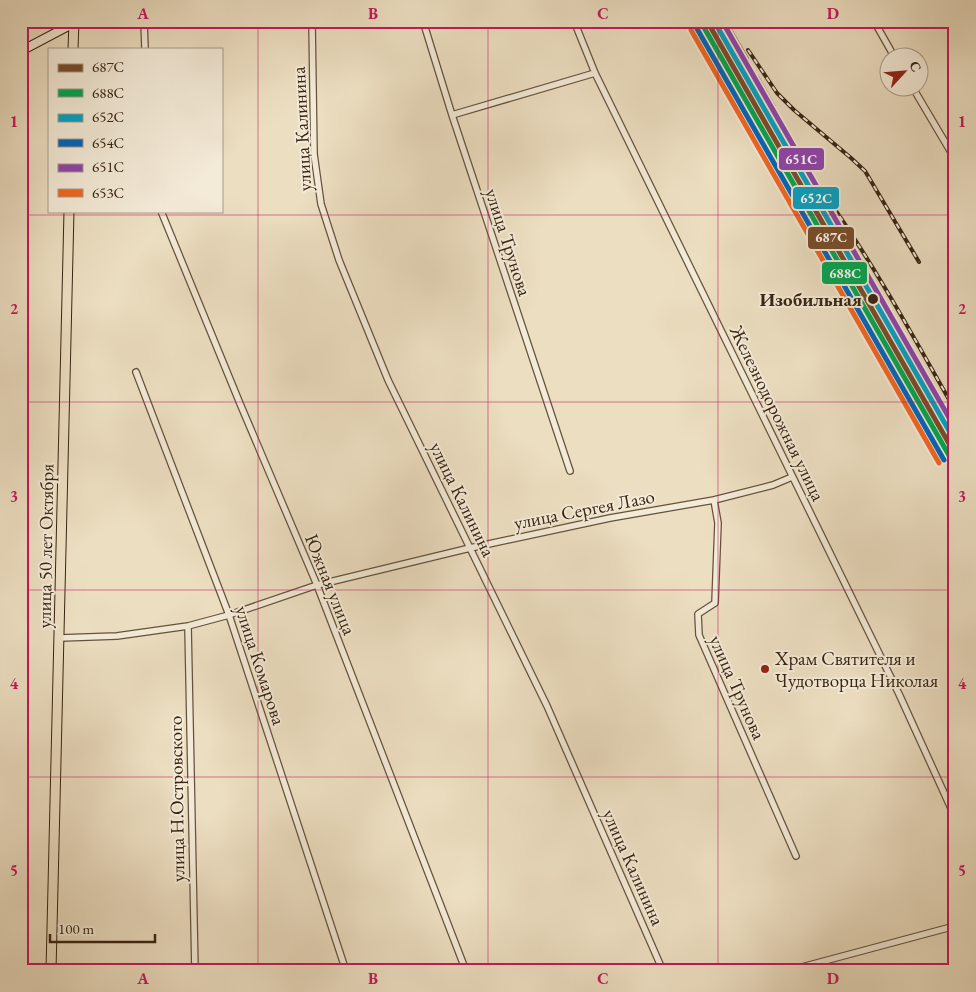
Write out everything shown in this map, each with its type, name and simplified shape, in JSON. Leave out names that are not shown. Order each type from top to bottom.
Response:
[{"type":"main road","points":[[73,48],[75,22]]},
{"type":"main road","name":"улица 50 лет Октября","points":[[51,971],[69,212]]},
{"type":"street","points":[[144,21],[145,48]]},
{"type":"street","name":"улица Калинина","points":[[312,21],[314,154],[320,204],[338,260],[388,380],[547,706],[663,971]]},
{"type":"street","name":"улица Трунова","points":[[424,21],[452,115],[570,471]]},
{"type":"street","name":"Железнодорожная улица","points":[[574,21],[596,74],[899,694],[955,817]]},
{"type":"street","points":[[874,21],[889,48]]},
{"type":"street","points":[[21,51],[75,22]]},
{"type":"street","points":[[452,115],[596,74]]},
{"type":"street","points":[[919,98],[955,159]]},
{"type":"street","name":"Южная улица","points":[[161,212],[240,406],[317,585],[466,971]]},
{"type":"street","name":"улица Комарова","points":[[136,372],[229,615],[346,971]]},
{"type":"street","name":"улица Сергея Лазо","points":[[60,638],[117,636],[188,626],[229,615],[317,585],[470,548],[610,518],[714,500],[773,485],[792,477]]},
{"type":"street","name":"улица Трунова","points":[[714,500],[718,522],[715,603],[698,614],[699,635],[796,856]]},
{"type":"street","name":"улица Н.Островского","points":[[188,626],[195,971]]},
{"type":"street","points":[[787,971],[955,926]]},
{"type":"railway","points":[[725,21],[747,59]]},
{"type":"railway","points":[[748,50],[777,93],[865,171],[919,262]]},
{"type":"railway","points":[[757,77],[774,107]]},
{"type":"railway","points":[[827,198],[878,276],[955,410]]},
{"type":"transit line","name":"687С","points":[[707,21],[955,454]]},
{"type":"transit line","name":"652С","points":[[714,21],[955,441]]},
{"type":"transit line","name":"651С","points":[[722,21],[955,428]]},
{"type":"transit line","name":"688С","points":[[702,24],[950,457]]},
{"type":"transit line","name":"654С","points":[[696,27],[944,460]]},
{"type":"transit line","name":"653С","points":[[691,30],[939,463]]},
{"type":"place","name":"Изобильная","points":[[873,299]]},
{"type":"place","name":"Храм Святителя и Чудотворца Николая","points":[[765,669]]}]
